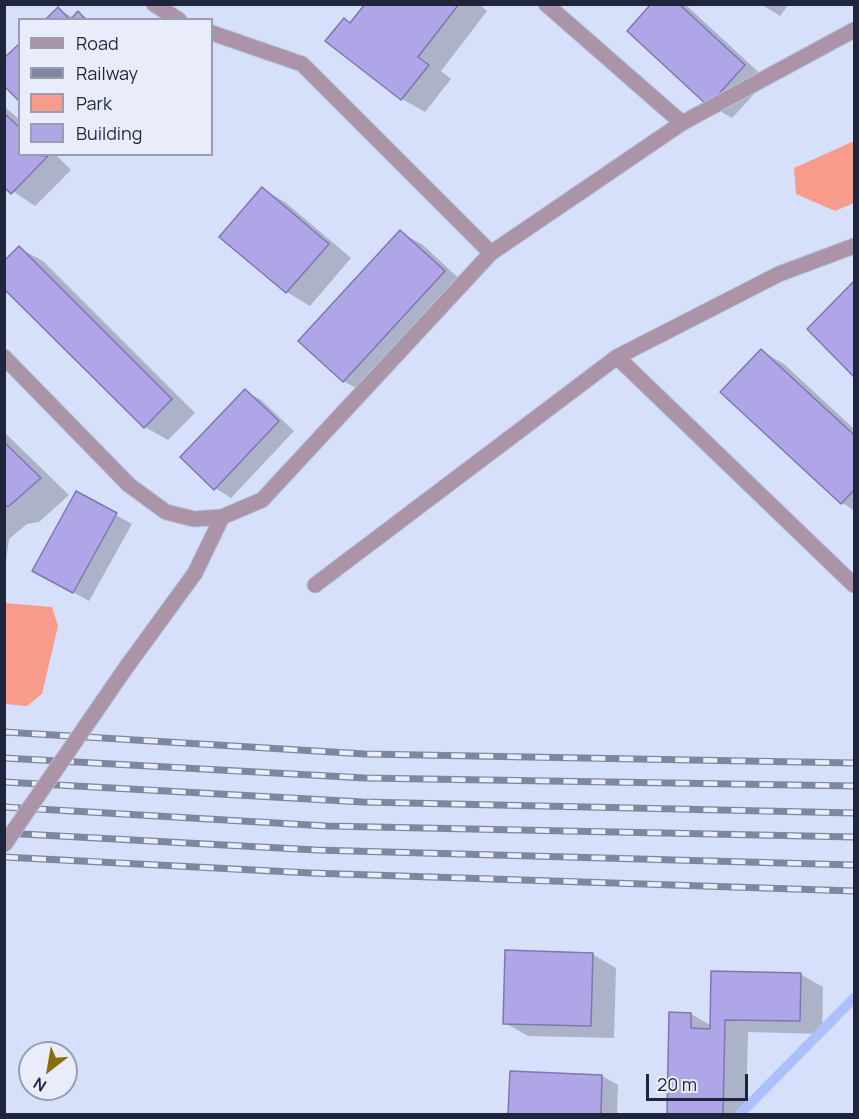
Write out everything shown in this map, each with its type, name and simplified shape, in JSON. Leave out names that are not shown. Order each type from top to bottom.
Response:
[{"type":"street","points":[[154,4],[176,18]]},
{"type":"street","points":[[546,4],[682,123]]},
{"type":"street","points":[[4,357],[129,485],[166,512],[194,519],[222,517],[262,500],[491,253],[682,123],[855,30]]},
{"type":"street","points":[[213,33],[302,64],[491,253]]},
{"type":"street","points":[[315,585],[617,357],[779,274],[855,246]]},
{"type":"street","points":[[617,357],[855,585]]},
{"type":"street","points":[[4,845],[125,669],[195,573],[222,517]]},
{"type":"green space","points":[[854,141],[854,203],[835,211],[796,194],[794,168]]},
{"type":"green space","points":[[4,603],[52,607],[58,626],[42,694],[27,706],[5,704]]},
{"type":"building","points":[[365,4],[459,4],[418,57],[429,65],[401,100],[325,41],[344,18],[350,23]]},
{"type":"building","points":[[651,4],[679,4],[745,65],[708,106],[627,31]]},
{"type":"building","points":[[58,7],[68,18],[47,18]]},
{"type":"building","points":[[78,11],[84,18],[72,18]]},
{"type":"building","points":[[18,45],[18,100],[4,86],[4,58]]},
{"type":"building","points":[[4,113],[18,126],[18,156],[48,156],[11,194],[4,187]]},
{"type":"building","points":[[262,187],[329,244],[286,293],[219,237]]},
{"type":"building","points":[[400,230],[445,271],[343,382],[298,341]]},
{"type":"building","points":[[19,246],[172,399],[144,428],[4,289],[4,261]]},
{"type":"building","points":[[854,281],[854,377],[807,329]]},
{"type":"building","points":[[761,349],[854,435],[854,490],[841,504],[720,392]]},
{"type":"building","points":[[245,389],[279,421],[214,490],[180,457]]},
{"type":"building","points":[[4,442],[41,478],[9,506],[4,507]]},
{"type":"building","points":[[76,491],[117,513],[73,593],[32,571]]},
{"type":"building","points":[[505,950],[593,953],[591,1026],[503,1024]]},
{"type":"building","points":[[711,971],[801,973],[800,1021],[725,1020],[723,1114],[667,1114],[669,1012],[691,1013],[691,1028],[710,1029]]},
{"type":"building","points":[[510,1071],[602,1075],[601,1114],[508,1114]]},
{"type":"waterway","points":[[740,1114],[854,998]]},
{"type":"railway","points":[[4,732],[365,754],[854,763]]},
{"type":"railway","points":[[4,758],[365,778],[854,786]]},
{"type":"railway","points":[[4,782],[363,802],[854,813]]},
{"type":"railway","points":[[4,807],[327,826],[854,837]]},
{"type":"railway","points":[[4,833],[316,850],[854,865]]},
{"type":"railway","points":[[4,857],[311,873],[854,891]]}]
